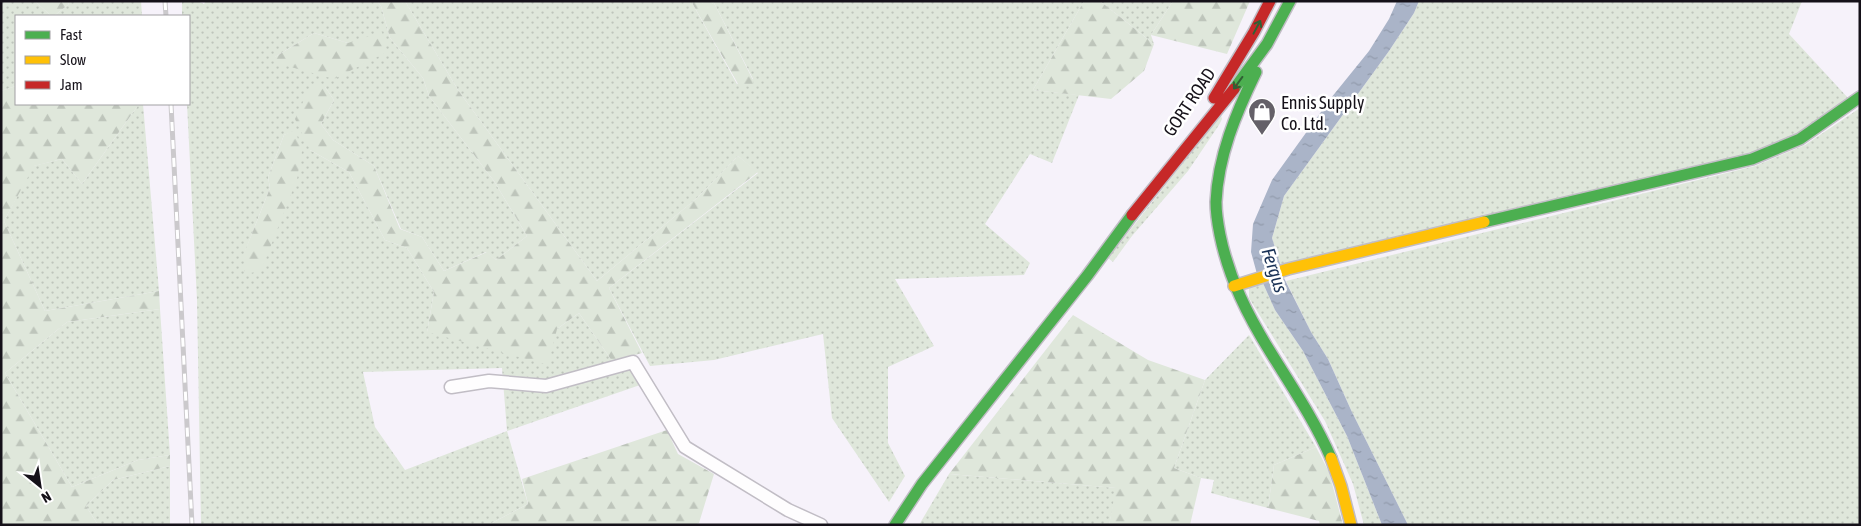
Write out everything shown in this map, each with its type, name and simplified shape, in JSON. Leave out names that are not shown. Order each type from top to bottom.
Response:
[{"type":"street","name":"GORT ROAD","points":[[1218,102],[1270,1]]},
{"type":"street","points":[[1290,1],[1267,44],[1262,61],[1235,115],[1223,153],[1216,203],[1221,248],[1234,286],[1260,336],[1315,425],[1332,460],[1351,525]]},
{"type":"street","points":[[895,525],[922,484],[1087,276],[1218,102],[1267,44]]},
{"type":"street","points":[[1234,286],[1288,269],[1752,159],[1800,139],[1860,97]]},
{"type":"street","points":[[1218,102],[1235,115]]},
{"type":"street","points":[[451,387],[489,381],[546,386],[633,362],[685,447],[788,510],[821,525]]},
{"type":"green space","points":[[1,1],[35,1],[50,15],[15,15],[15,86],[1,91]]},
{"type":"green space","points":[[35,1],[67,1],[69,4],[55,15],[50,15]]},
{"type":"green space","points":[[67,1],[141,1],[142,15],[55,15],[69,4]]},
{"type":"green space","points":[[182,1],[197,1],[204,4],[206,1],[377,1],[381,6],[390,38],[423,78],[429,96],[494,181],[527,236],[496,260],[486,252],[444,271],[422,237],[401,229],[374,166],[333,140],[321,124],[334,100],[325,87],[310,150],[349,172],[385,240],[407,248],[434,292],[427,332],[557,329],[579,313],[612,361],[630,369],[640,385],[507,431],[528,504],[488,525],[201,525],[197,300],[187,105],[190,105],[190,15],[182,15]],"holes":[[[314,33],[348,43],[275,57]],[[295,131],[244,254],[270,188],[268,177],[284,135]],[[502,368],[507,431],[405,470],[375,427],[363,372]]]},
{"type":"green space","points":[[377,1],[405,1],[458,90],[597,281],[697,198],[738,156],[758,172],[609,288],[642,353],[612,361],[579,313],[557,329],[548,365],[427,332],[434,292],[407,248],[385,240],[349,172],[310,150],[295,119],[311,85],[325,87],[334,100],[321,124],[333,140],[374,166],[400,229],[422,237],[444,271],[487,252],[496,260],[527,236],[494,181],[429,96],[423,78],[390,38],[381,6]]},
{"type":"green space","points":[[405,1],[691,1],[737,84],[753,79],[713,1],[1084,1],[1033,90],[1079,95],[1052,163],[1030,154],[985,224],[1030,263],[1024,275],[895,279],[934,346],[888,367],[888,443],[905,476],[889,502],[832,418],[823,334],[714,360],[650,366],[609,288],[758,173],[738,156],[697,198],[597,281],[458,90]]},
{"type":"green space","points":[[691,1],[713,1],[753,80],[755,88],[738,84]]},
{"type":"green space","points":[[1084,1],[1100,1],[1154,44],[1144,71],[1111,99],[1033,90]]},
{"type":"green space","points":[[1100,1],[1173,1],[1151,35],[1154,44]]},
{"type":"green space","points":[[1173,1],[1250,1],[1227,54],[1151,35]]},
{"type":"green space","points":[[1419,1],[1802,1],[1789,34],[1849,99],[1798,134],[1749,154],[1281,267],[1272,238],[1284,196],[1389,51],[1414,13]]},
{"type":"green space","points":[[382,32],[387,52],[334,79],[280,64],[275,57],[314,33],[348,43]]},
{"type":"green space","points":[[15,86],[15,105],[138,105],[82,184],[62,159],[34,166],[4,221],[45,311],[159,291],[160,309],[67,322],[5,373],[72,487],[138,460],[170,455],[170,466],[113,480],[86,506],[98,525],[1,525],[1,91]]},
{"type":"green space","points":[[138,105],[143,105],[159,291],[45,311],[4,221],[33,166],[62,159],[82,184]]},
{"type":"green space","points":[[1860,108],[1860,525],[1408,525],[1328,359],[1311,332],[1286,281],[1755,166],[1805,145]]},
{"type":"green space","points":[[1221,115],[1222,119],[1219,125],[1188,171],[1132,236],[1113,262],[1108,258]]},
{"type":"green space","points":[[295,130],[302,151],[297,179],[261,271],[244,274],[244,254],[270,188],[268,177],[284,135]]},
{"type":"green space","points":[[1262,281],[1275,310],[1303,351],[1347,436],[1382,525],[1364,525],[1353,484],[1325,421],[1249,298],[1249,287]]},
{"type":"green space","points":[[160,309],[170,455],[138,460],[72,487],[5,373],[67,322]]},
{"type":"green space","points":[[1073,315],[1148,360],[1205,380],[1174,468],[1201,478],[1190,525],[1109,525],[1116,488],[949,474]]},
{"type":"green space","points":[[1249,335],[1316,447],[1274,465],[1268,508],[1211,493],[1214,480],[1201,478],[1174,468],[1205,380]]},
{"type":"green space","points":[[667,430],[678,454],[714,474],[699,523],[694,525],[488,525],[528,504],[522,479]]},
{"type":"green space","points":[[1316,447],[1329,472],[1343,525],[1320,525],[1319,521],[1268,508],[1274,465]]},
{"type":"green space","points":[[170,466],[170,525],[98,525],[86,506],[113,480]]},
{"type":"green space","points":[[949,474],[1117,488],[1109,525],[919,525]]},
{"type":"water","points":[[1397,1],[1419,1],[1414,13],[1389,51],[1284,196],[1272,238],[1281,267],[1257,274],[1251,252],[1253,224],[1272,180],[1331,98],[1369,51],[1389,19]]},
{"type":"water","points":[[1282,274],[1311,332],[1328,359],[1408,525],[1382,525],[1347,436],[1303,351],[1275,310],[1262,281]]},
{"type":"railway","points":[[165,1],[166,15]]},
{"type":"railway","points":[[171,105],[192,525]]},
{"type":"traffic: fast","points":[[1234,89],[1267,44],[1290,1]]},
{"type":"traffic: fast","points":[[1256,72],[1235,119],[1220,168],[1216,202],[1219,231],[1234,282],[1247,311],[1311,417],[1331,458]]},
{"type":"traffic: fast","points":[[1484,222],[1752,159],[1800,139],[1860,97]]},
{"type":"traffic: fast","points":[[895,525],[922,484],[1087,276],[1132,215]]},
{"type":"traffic: slow","points":[[1234,286],[1288,269],[1484,222]]},
{"type":"traffic: slow","points":[[1331,458],[1341,486],[1351,525]]},
{"type":"traffic: jam","points":[[1214,98],[1254,32],[1270,1]]},
{"type":"traffic: jam","points":[[1132,215],[1234,89]]},
{"type":"place","name":"Ennis Supply Co. Ltd.","points":[[1262,136]]},
{"type":"water label","name":"Fergus","points":[[1275,270]]}]
